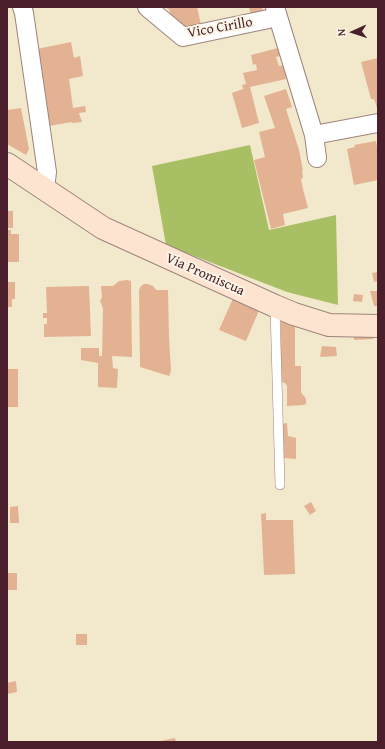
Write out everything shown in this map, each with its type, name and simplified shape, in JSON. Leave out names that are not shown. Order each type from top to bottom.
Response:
[{"type":"street","points":[[22,7],[47,172],[45,189]]},
{"type":"street","name":"Vico Cirillo","points":[[147,7],[183,37],[280,10],[320,134],[317,158]]},
{"type":"street","points":[[320,134],[378,123]]},
{"type":"street","name":"Via Promiscua","points":[[7,164],[103,228],[275,306],[328,325],[378,326]]},
{"type":"lane","points":[[275,306],[280,485]]},
{"type":"green space","points":[[250,145],[269,230],[336,215],[338,305],[287,292],[166,245],[152,166]]},
{"type":"building","points":[[167,7],[197,7],[202,29],[189,32],[173,24],[169,9]]},
{"type":"building","points":[[249,7],[262,7],[264,14],[251,16]]},
{"type":"building","points":[[71,42],[74,58],[80,56],[83,76],[69,79],[73,108],[85,106],[86,112],[79,113],[82,122],[72,122],[49,126],[37,49]]},
{"type":"building","points":[[278,48],[280,56],[276,57],[279,66],[284,65],[286,79],[250,87],[259,123],[242,128],[232,93],[243,89],[242,85],[246,84],[243,73],[257,70],[256,64],[253,65],[251,55]]},
{"type":"building","points":[[378,58],[378,111],[374,99],[371,99],[361,62]]},
{"type":"building","points":[[286,89],[292,107],[286,109],[299,150],[303,170],[303,178],[301,179],[308,208],[283,214],[285,225],[271,229],[254,160],[265,157],[259,132],[275,128],[264,96]]},
{"type":"building","points":[[21,108],[29,149],[26,155],[7,144],[7,110]]},
{"type":"building","points":[[376,141],[378,152],[378,180],[354,185],[347,149],[355,147],[354,145]]},
{"type":"building","points":[[7,211],[13,211],[13,228],[7,228]]},
{"type":"building","points":[[7,230],[11,230],[11,234],[19,234],[19,262],[7,262]]},
{"type":"building","points":[[378,272],[378,281],[374,282],[372,273]]},
{"type":"building","points":[[119,281],[131,281],[132,357],[112,356],[113,368],[118,369],[117,388],[98,387],[98,363],[81,360],[81,348],[99,348],[99,356],[102,356],[103,308],[100,301],[102,297],[101,286],[113,286]]},
{"type":"building","points":[[7,282],[15,282],[15,299],[12,299],[12,307],[7,307]]},
{"type":"building","points":[[144,284],[153,286],[156,290],[168,290],[171,371],[169,376],[140,367],[139,290]]},
{"type":"building","points":[[89,286],[91,336],[44,337],[44,324],[47,324],[47,318],[43,318],[43,313],[47,313],[46,287]]},
{"type":"building","points":[[370,291],[378,291],[378,306],[374,306]]},
{"type":"building","points":[[354,294],[363,295],[362,302],[353,301]]},
{"type":"building","points":[[234,296],[260,308],[246,341],[219,330]]},
{"type":"building","points":[[281,322],[295,322],[295,366],[301,366],[301,391],[306,400],[306,404],[303,405],[287,406],[287,386],[285,383],[281,382]]},
{"type":"building","points":[[373,333],[373,339],[354,340],[354,334]]},
{"type":"building","points":[[322,346],[336,347],[337,356],[320,357]]},
{"type":"building","points":[[7,369],[18,369],[18,407],[7,407]]},
{"type":"building","points":[[287,423],[288,436],[296,438],[296,459],[283,458],[281,424]]},
{"type":"building","points":[[311,502],[316,511],[310,515],[304,506]]},
{"type":"building","points":[[18,506],[19,523],[10,523],[10,507]]},
{"type":"building","points":[[266,513],[266,520],[293,520],[295,574],[264,575],[261,514]]},
{"type":"building","points":[[7,573],[17,573],[17,590],[7,590]]},
{"type":"building","points":[[76,634],[87,634],[87,645],[76,645]]},
{"type":"building","points":[[16,681],[17,692],[7,694],[7,683]]},
{"type":"building","points":[[175,738],[176,742],[160,741]]}]
